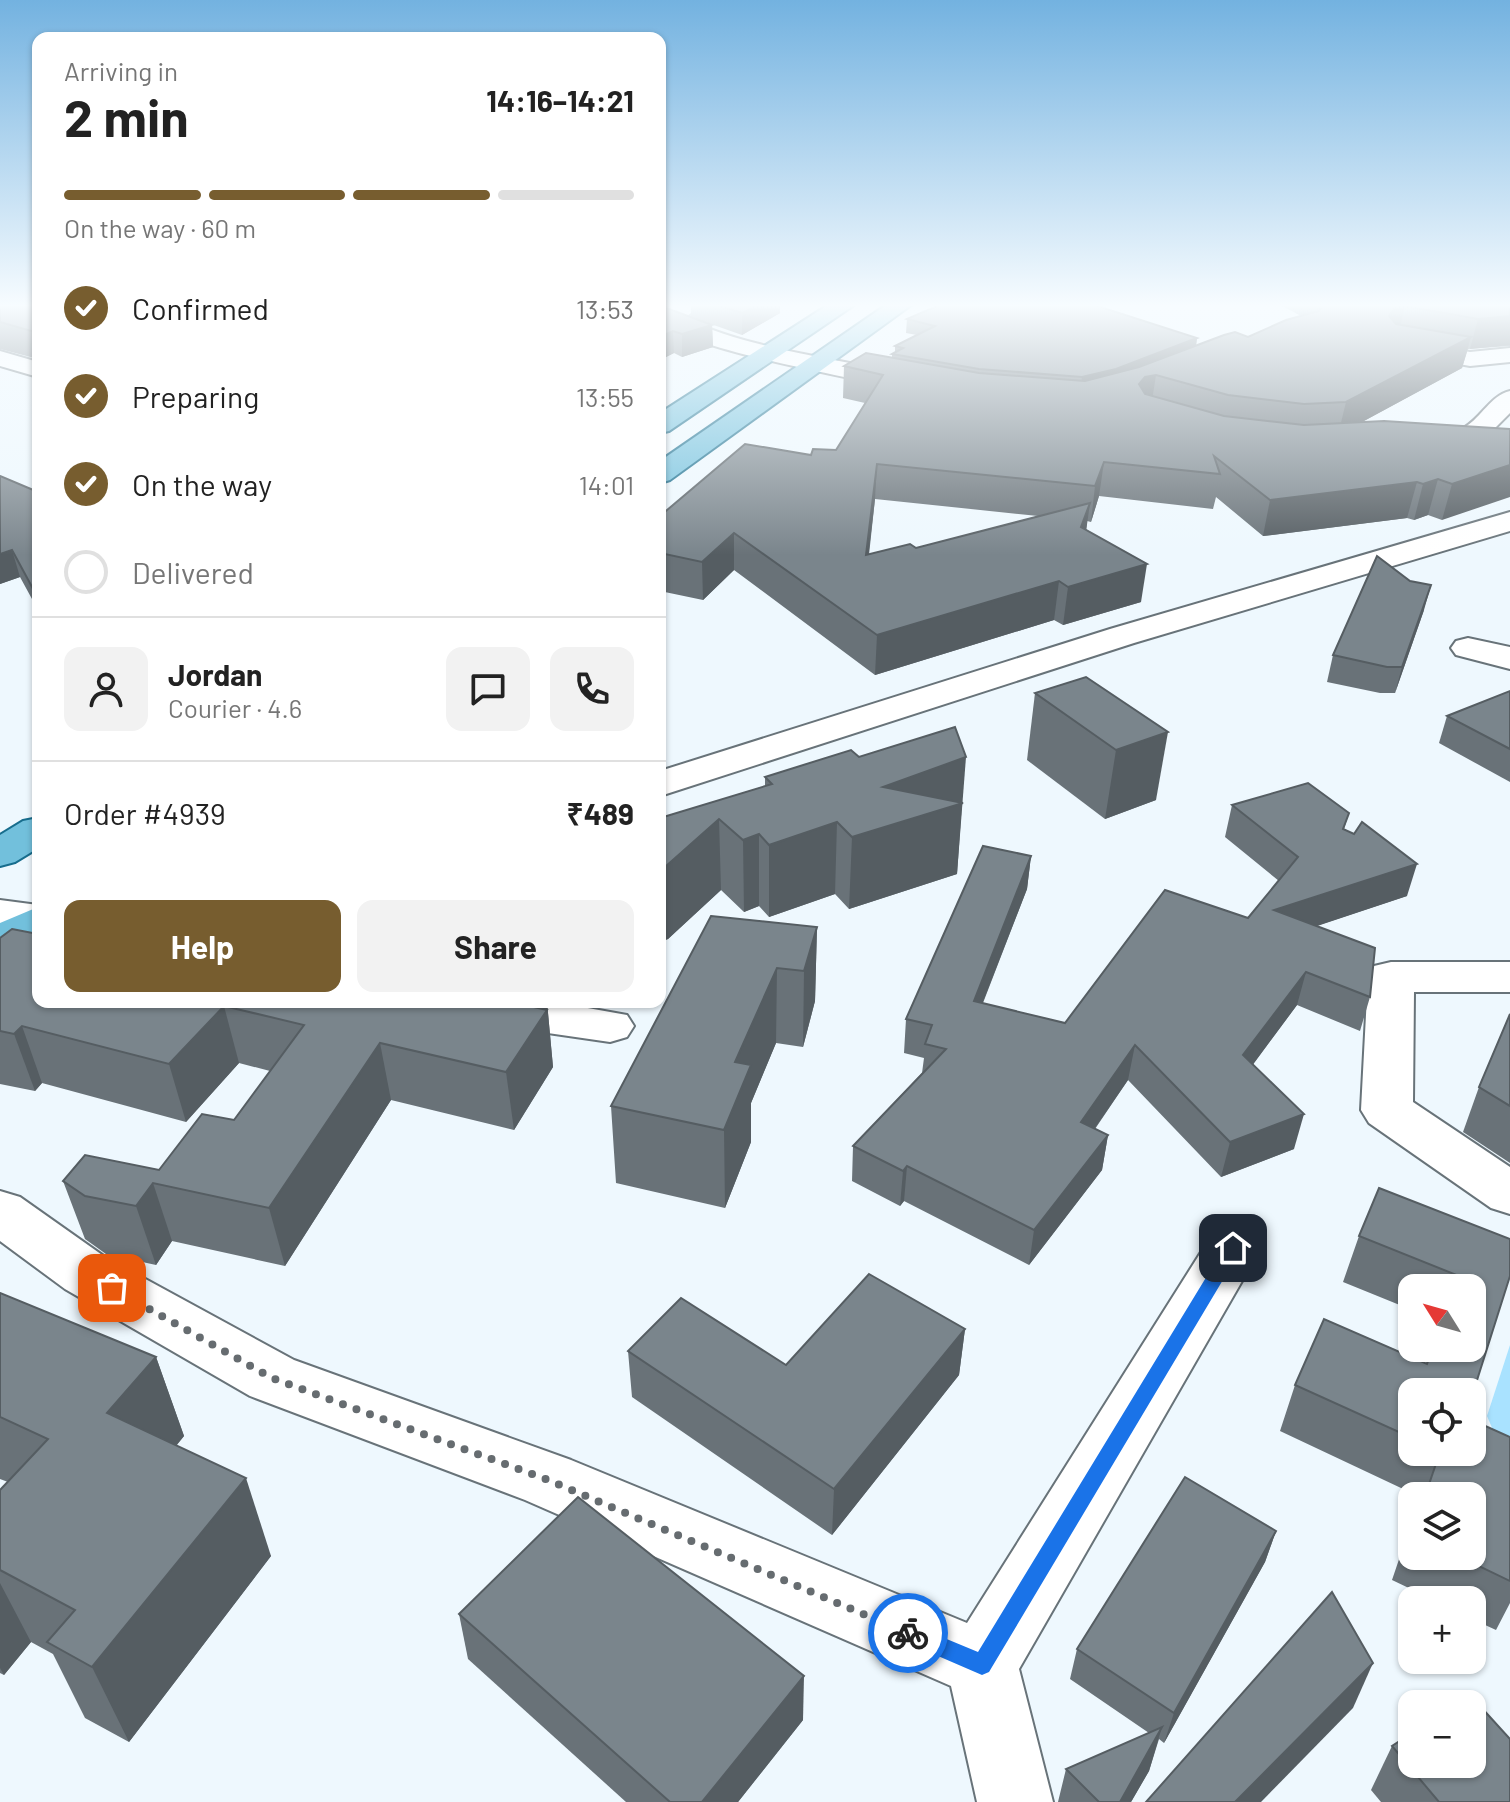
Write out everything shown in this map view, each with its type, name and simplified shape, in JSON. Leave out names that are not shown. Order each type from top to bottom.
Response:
[{"type":"main road","points":[[666,421],[718,387]]},
{"type":"main road","points":[[666,470],[784,387]]},
{"type":"main road","points":[[0,853],[32,834]]},
{"type":"main road","points":[[0,941],[32,923]]},
{"type":"street","points":[[1405,442],[1472,435],[1510,399]]},
{"type":"street","points":[[666,782],[1122,636],[1510,521]]},
{"type":"street","points":[[1468,648],[1510,658]]},
{"type":"street","points":[[0,914],[32,919]]},
{"type":"street","points":[[1510,977],[1391,977],[1387,1110],[1510,1194]]},
{"type":"street","points":[[486,1008],[610,1026]]},
{"type":"street","points":[[0,1212],[85,1273],[272,1378],[548,1480],[982,1664]]},
{"type":"street","points":[[1015,1802],[982,1664],[1233,1248]]},
{"type":"shaded area","points":[[1510,1345],[1510,1453],[1501,1449],[1487,1416]]},
{"type":"building","points":[[875,387],[1141,387],[1145,394],[1224,416],[1304,425],[1384,421],[1510,429],[1510,465],[1452,484],[1438,479],[1423,484],[1417,482],[1270,500],[1214,456],[1220,474],[1104,462],[1095,486],[877,464],[866,555],[910,544],[916,548],[1090,503],[1081,527],[1147,564],[1068,587],[1059,581],[877,635],[734,533],[702,562],[666,554],[666,511],[745,444],[811,455],[813,449],[836,450]]},
{"type":"building","points":[[1200,387],[1375,387],[1346,402],[1304,404],[1228,395]]},
{"type":"building","points":[[0,476],[32,489],[32,587],[12,550],[0,554]]},
{"type":"building","points":[[1377,556],[1410,581],[1431,585],[1402,667],[1387,667],[1333,655]]},
{"type":"building","points":[[1086,677],[1168,732],[1116,750],[1035,693]]},
{"type":"building","points":[[1510,691],[1510,749],[1447,716]]},
{"type":"building","points":[[955,727],[966,757],[883,787],[963,803],[852,837],[837,822],[769,845],[759,834],[743,840],[719,819],[666,866],[666,816],[772,784],[765,777],[851,750],[859,757]]},
{"type":"building","points":[[1308,783],[1349,813],[1343,829],[1354,834],[1362,822],[1417,864],[1274,910],[1375,948],[1370,997],[1306,972],[1243,1055],[1304,1114],[1230,1142],[1135,1045],[1081,1122],[1108,1135],[1034,1230],[907,1166],[903,1171],[853,1146],[946,1049],[925,1044],[932,1025],[906,1019],[983,846],[1031,856],[974,1001],[1065,1023],[1165,890],[1248,918],[1298,857],[1232,805]]},
{"type":"building","points":[[711,916],[817,927],[804,971],[777,968],[735,1062],[751,1065],[724,1130],[611,1106],[663,1008],[666,1008],[666,1002]]},
{"type":"building","points":[[12,929],[32,933],[32,1008],[222,1008],[169,1064],[22,1026],[14,1034],[0,1031],[0,938]]},
{"type":"building","points":[[232,1008],[547,1010],[506,1072],[380,1043],[269,1208],[153,1183],[136,1206],[85,1196],[63,1181],[85,1155],[159,1170],[202,1114],[234,1120],[304,1025]]},
{"type":"building","points":[[1510,1014],[1510,1106],[1479,1087]]},
{"type":"building","points":[[1379,1188],[1510,1239],[1510,1276],[1486,1352],[1486,1274],[1454,1274],[1359,1236]]},
{"type":"building","points":[[869,1274],[965,1329],[834,1489],[628,1351],[681,1298],[786,1365]]},
{"type":"building","points":[[0,1293],[156,1357],[107,1413],[246,1478],[92,1667],[47,1642],[75,1610],[0,1570],[0,1490],[48,1439],[0,1417]]},
{"type":"building","points":[[1324,1319],[1398,1351],[1398,1362],[1483,1362],[1478,1378],[1398,1378],[1398,1432],[1295,1385]]},
{"type":"building","points":[[1486,1426],[1510,1437],[1510,1581],[1486,1569],[1486,1482],[1430,1482],[1435,1466],[1486,1466]]},
{"type":"building","points":[[1185,1477],[1276,1531],[1174,1713],[1077,1649]]},
{"type":"building","points":[[578,1497],[804,1676],[702,1802],[670,1802],[459,1614]]},
{"type":"building","points":[[1332,1592],[1373,1663],[1235,1802],[1146,1802]]},
{"type":"building","points":[[1486,1713],[1510,1739],[1510,1802],[1439,1802],[1419,1778],[1486,1778]]},
{"type":"building","points":[[1162,1727],[1120,1802],[1099,1802],[1066,1769]]},
{"type":"way so far","points":[[112,1288],[272,1378],[548,1480],[908,1633]]},
{"type":"route","points":[[908,1633],[982,1664],[1233,1248]]}]
